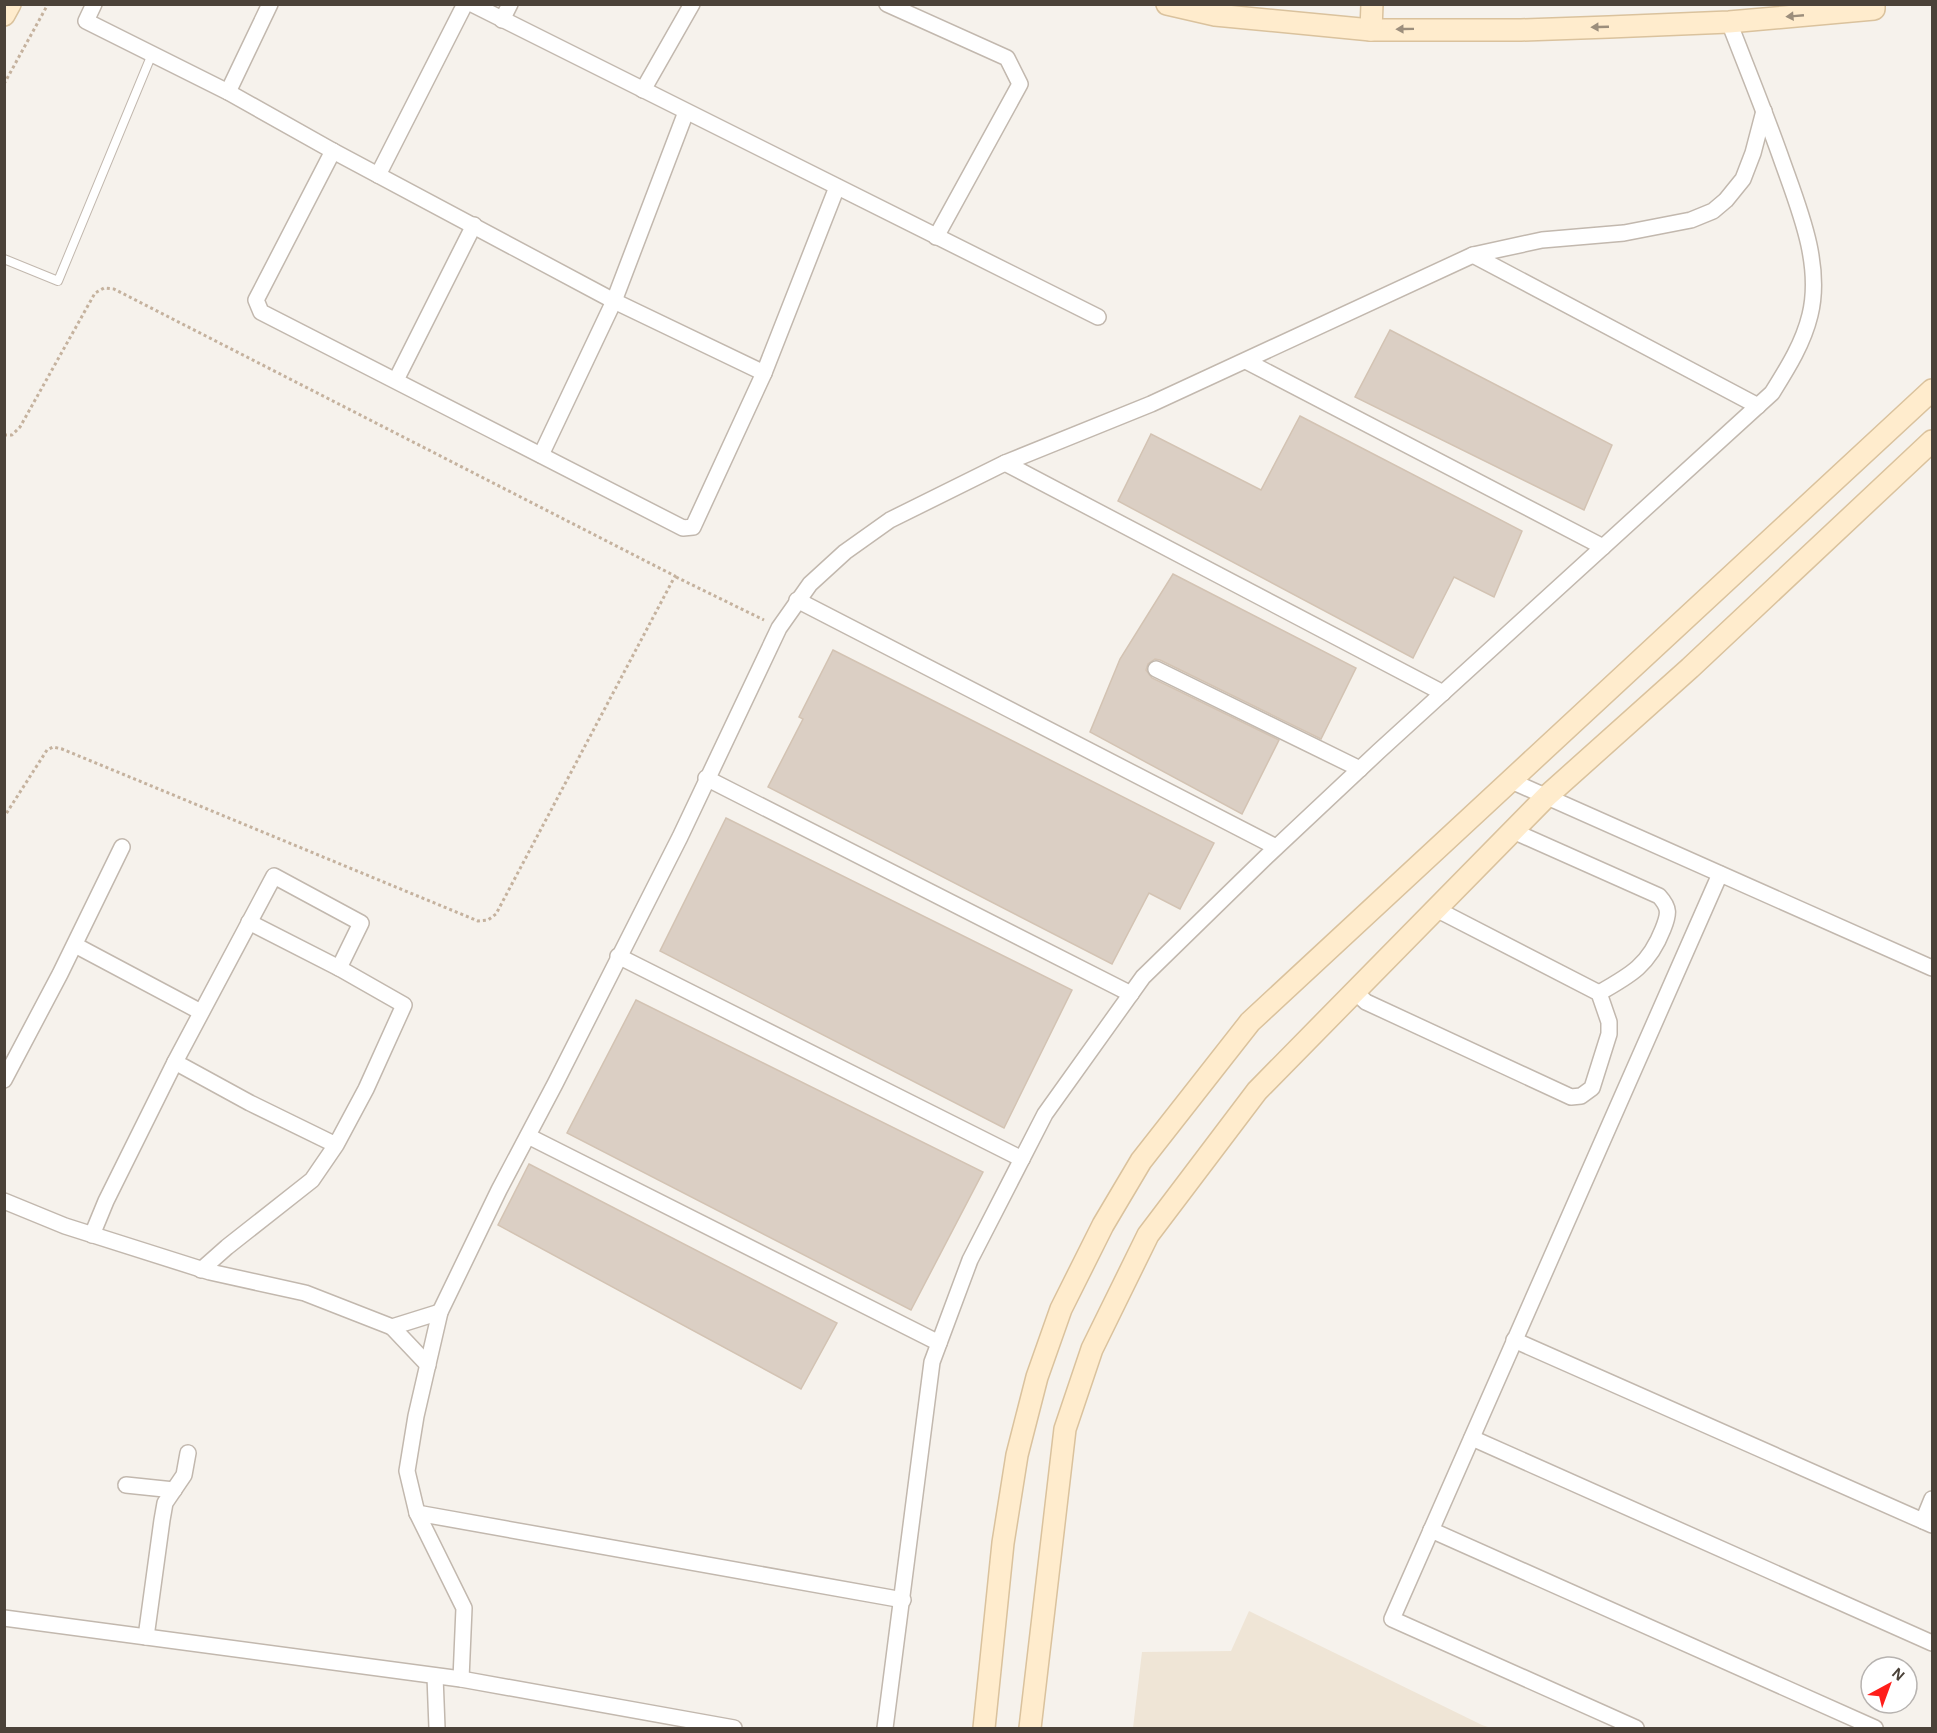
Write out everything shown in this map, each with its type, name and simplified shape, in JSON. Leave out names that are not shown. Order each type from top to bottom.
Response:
[{"type":"street","points":[[4,15],[10,4]]},
{"type":"street","points":[[94,4],[86,21],[228,92],[333,151],[614,301],[764,373]]},
{"type":"street","points":[[228,92],[270,4]]},
{"type":"street","points":[[378,175],[465,4]]},
{"type":"street","points":[[472,4],[1098,317]]},
{"type":"street","points":[[502,20],[510,4]]},
{"type":"street","points":[[643,90],[692,4]]},
{"type":"street","points":[[887,4],[1007,58],[1020,84],[936,237]]},
{"type":"street","points":[[1167,4],[1215,15],[1371,30],[1521,30],[1729,22],[1874,9],[1874,4]]},
{"type":"street","points":[[1371,30],[1372,4]]},
{"type":"street","points":[[885,1728],[932,1362],[970,1260],[1045,1114],[1143,977],[1276,847],[1360,769],[1772,393],[1800,342],[1810,315],[1813,290],[1809,250],[1801,214],[1729,22]]},
{"type":"street","points":[[461,1679],[464,1608],[417,1514],[407,1471],[416,1416],[440,1312],[499,1190],[680,837],[779,628],[810,584],[845,552],[890,520],[1005,463],[1151,404],[1473,255],[1542,240],[1624,233],[1691,220],[1713,211],[1726,200],[1743,179],[1753,153],[1764,111]]},
{"type":"street","points":[[541,455],[614,301],[686,112]]},
{"type":"street","points":[[333,151],[256,300],[261,312],[683,528],[693,527],[764,373],[837,187]]},
{"type":"street","points":[[396,380],[474,225]]},
{"type":"street","points":[[1473,255],[1758,406]]},
{"type":"street","points":[[1246,361],[1603,548]]},
{"type":"street","points":[[984,1728],[1003,1543],[1017,1455],[1037,1377],[1061,1309],[1102,1225],[1141,1161],[1250,1022],[1932,390]]},
{"type":"street","points":[[1030,1728],[1065,1429],[1092,1349],[1148,1236],[1257,1090],[1354,991],[1547,796],[1690,668],[1932,441]]},
{"type":"street","points":[[1005,463],[1443,693]]},
{"type":"street","points":[[798,600],[1276,847]]},
{"type":"street","points":[[1156,669],[1360,769]]},
{"type":"street","points":[[706,778],[1131,994]]},
{"type":"street","points":[[1509,780],[1932,968]]},
{"type":"street","points":[[1513,831],[1659,896],[1666,904],[1669,914],[1656,948],[1640,967],[1599,993]]},
{"type":"street","points":[[4,1080],[75,945],[122,848]]},
{"type":"street","points":[[1636,1728],[1392,1618],[1720,874]]},
{"type":"street","points":[[92,1235],[175,1062],[274,876],[361,923],[339,968]]},
{"type":"street","points":[[1354,991],[1366,1002],[1571,1097],[1581,1096],[1592,1088],[1609,1034],[1609,1022],[1599,993],[1436,909]]},
{"type":"street","points":[[205,1271],[227,1247],[312,1180],[336,1145],[366,1089],[404,1005],[339,968],[249,922]]},
{"type":"street","points":[[75,945],[201,1012]]},
{"type":"street","points":[[618,956],[1022,1159]]},
{"type":"street","points":[[175,1062],[250,1103],[336,1145]]},
{"type":"street","points":[[528,1136],[939,1343]]},
{"type":"street","points":[[4,1201],[92,1235],[205,1271],[304,1293],[392,1327],[428,1365]]},
{"type":"street","points":[[392,1327],[440,1312]]},
{"type":"street","points":[[1514,1340],[1928,1523],[1932,1499]]},
{"type":"street","points":[[1472,1438],[1932,1643]]},
{"type":"street","points":[[146,1637],[165,1503],[184,1475],[188,1453]]},
{"type":"street","points":[[126,1485],[174,1490]]},
{"type":"street","points":[[417,1514],[903,1600]]},
{"type":"street","points":[[1431,1530],[1875,1728]]},
{"type":"street","points":[[4,1618],[461,1679],[734,1728]]},
{"type":"street","points":[[435,1676],[437,1728]]},
{"type":"lane","points":[[4,259],[58,281],[152,54]]},
{"type":"path","points":[[4,84],[48,4]]},
{"type":"path","points":[[4,435],[12,435],[20,427],[95,293],[104,288],[114,289],[779,628]]},
{"type":"path","points":[[4,817],[47,750],[53,747],[478,921],[488,920],[496,914],[675,576]]},
{"type":"shaded area","points":[[1249,1611],[1491,1728],[1133,1728],[1142,1652],[1231,1651]]},
{"type":"building","points":[[1390,330],[1612,445],[1584,510],[1355,397]]},
{"type":"building","points":[[1300,416],[1522,531],[1494,597],[1454,577],[1413,658],[1118,501],[1151,434],[1261,490]]},
{"type":"building","points":[[1173,574],[1356,668],[1321,739],[1160,660],[1155,659],[1148,664],[1146,670],[1152,678],[1279,740],[1242,814],[1090,732],[1120,659]]},
{"type":"building","points":[[833,650],[1214,843],[1180,909],[1149,893],[1112,964],[768,787],[803,719],[799,717]]},
{"type":"building","points":[[726,818],[1072,990],[1004,1128],[660,951]]},
{"type":"building","points":[[636,1000],[983,1172],[911,1310],[567,1133]]},
{"type":"building","points":[[529,1164],[837,1323],[801,1389],[498,1225]]}]
